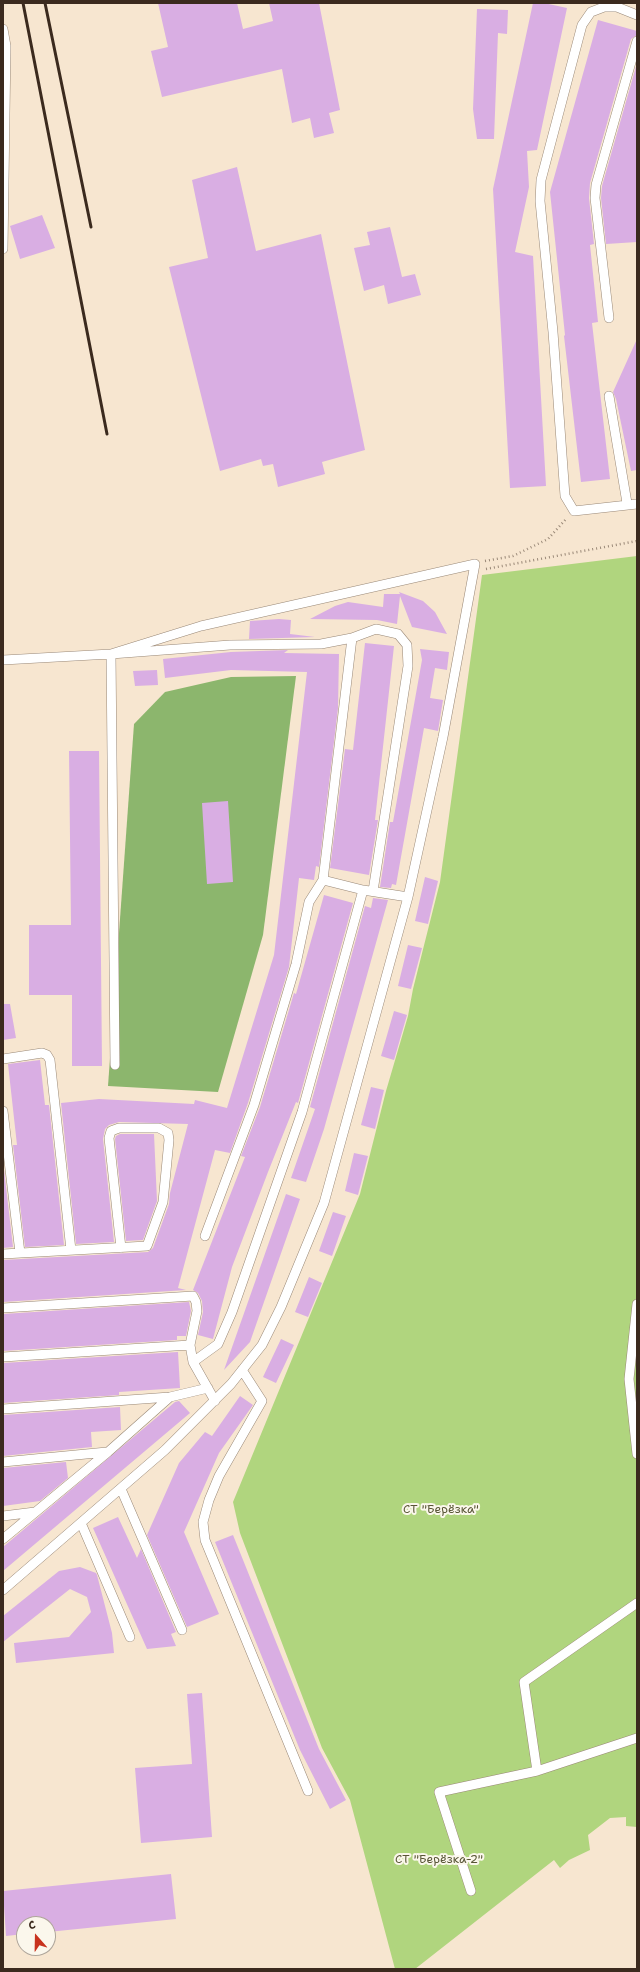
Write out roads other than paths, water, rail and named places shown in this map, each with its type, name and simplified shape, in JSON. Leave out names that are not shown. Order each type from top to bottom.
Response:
[{"type":"lane","points":[[637,15],[617,5],[604,7],[591,12],[582,25],[541,180],[540,201],[553,332],[565,496],[574,511],[627,503],[637,504]]},
{"type":"lane","points":[[3,29],[6,46],[3,249]]},
{"type":"lane","points":[[609,318],[595,198],[596,185],[637,41]]},
{"type":"lane","points":[[609,396],[627,503]]},
{"type":"lane","points":[[3,1590],[165,1450],[215,1401],[262,1345],[281,1307],[324,1203],[408,897],[443,737],[474,567],[200,626],[111,654]]},
{"type":"lane","points":[[3,660],[230,645],[321,644],[352,638],[376,628],[398,634],[407,645],[408,666],[368,890],[302,1112],[232,1312],[218,1344],[193,1362]]},
{"type":"lane","points":[[205,1236],[254,1105],[296,964],[309,902],[323,880],[352,638]]},
{"type":"lane","points":[[111,654],[115,1065]]},
{"type":"lane","points":[[323,880],[408,897]]},
{"type":"lane","points":[[3,1059],[42,1053],[47,1055],[50,1060],[71,1250]]},
{"type":"lane","points":[[3,1111],[20,1253]]},
{"type":"lane","points":[[3,1254],[121,1248],[147,1246],[163,1202],[170,1140],[168,1133],[159,1128],[119,1128],[111,1131],[110,1138],[121,1248]]},
{"type":"lane","points":[[3,1308],[193,1296],[196,1302],[197,1312],[190,1345],[193,1362],[215,1401]]},
{"type":"lane","points":[[637,1304],[629,1379],[637,1454]]},
{"type":"lane","points":[[3,1357],[190,1345]]},
{"type":"lane","points":[[242,1370],[262,1401],[219,1476],[209,1500],[203,1522],[205,1540],[308,1791]]},
{"type":"lane","points":[[3,1409],[170,1397],[208,1388]]},
{"type":"lane","points":[[3,1539],[108,1452],[170,1397]]},
{"type":"lane","points":[[3,1462],[108,1452]]},
{"type":"lane","points":[[120,1489],[182,1630]]},
{"type":"lane","points":[[3,1516],[35,1512]]},
{"type":"lane","points":[[81,1523],[130,1637]]},
{"type":"lane","points":[[537,1771],[524,1682],[637,1603]]},
{"type":"lane","points":[[471,1891],[439,1792],[537,1771],[637,1738]]},
{"type":"railway","points":[[23,3],[107,434]]},
{"type":"railway","points":[[45,3],[91,227]]},
{"type":"park label","name":"СТ \"Берёзка\"","points":[[441,1510]]},
{"type":"park label","name":"СТ \"Берёзка-2\"","points":[[439,1860]]}]
